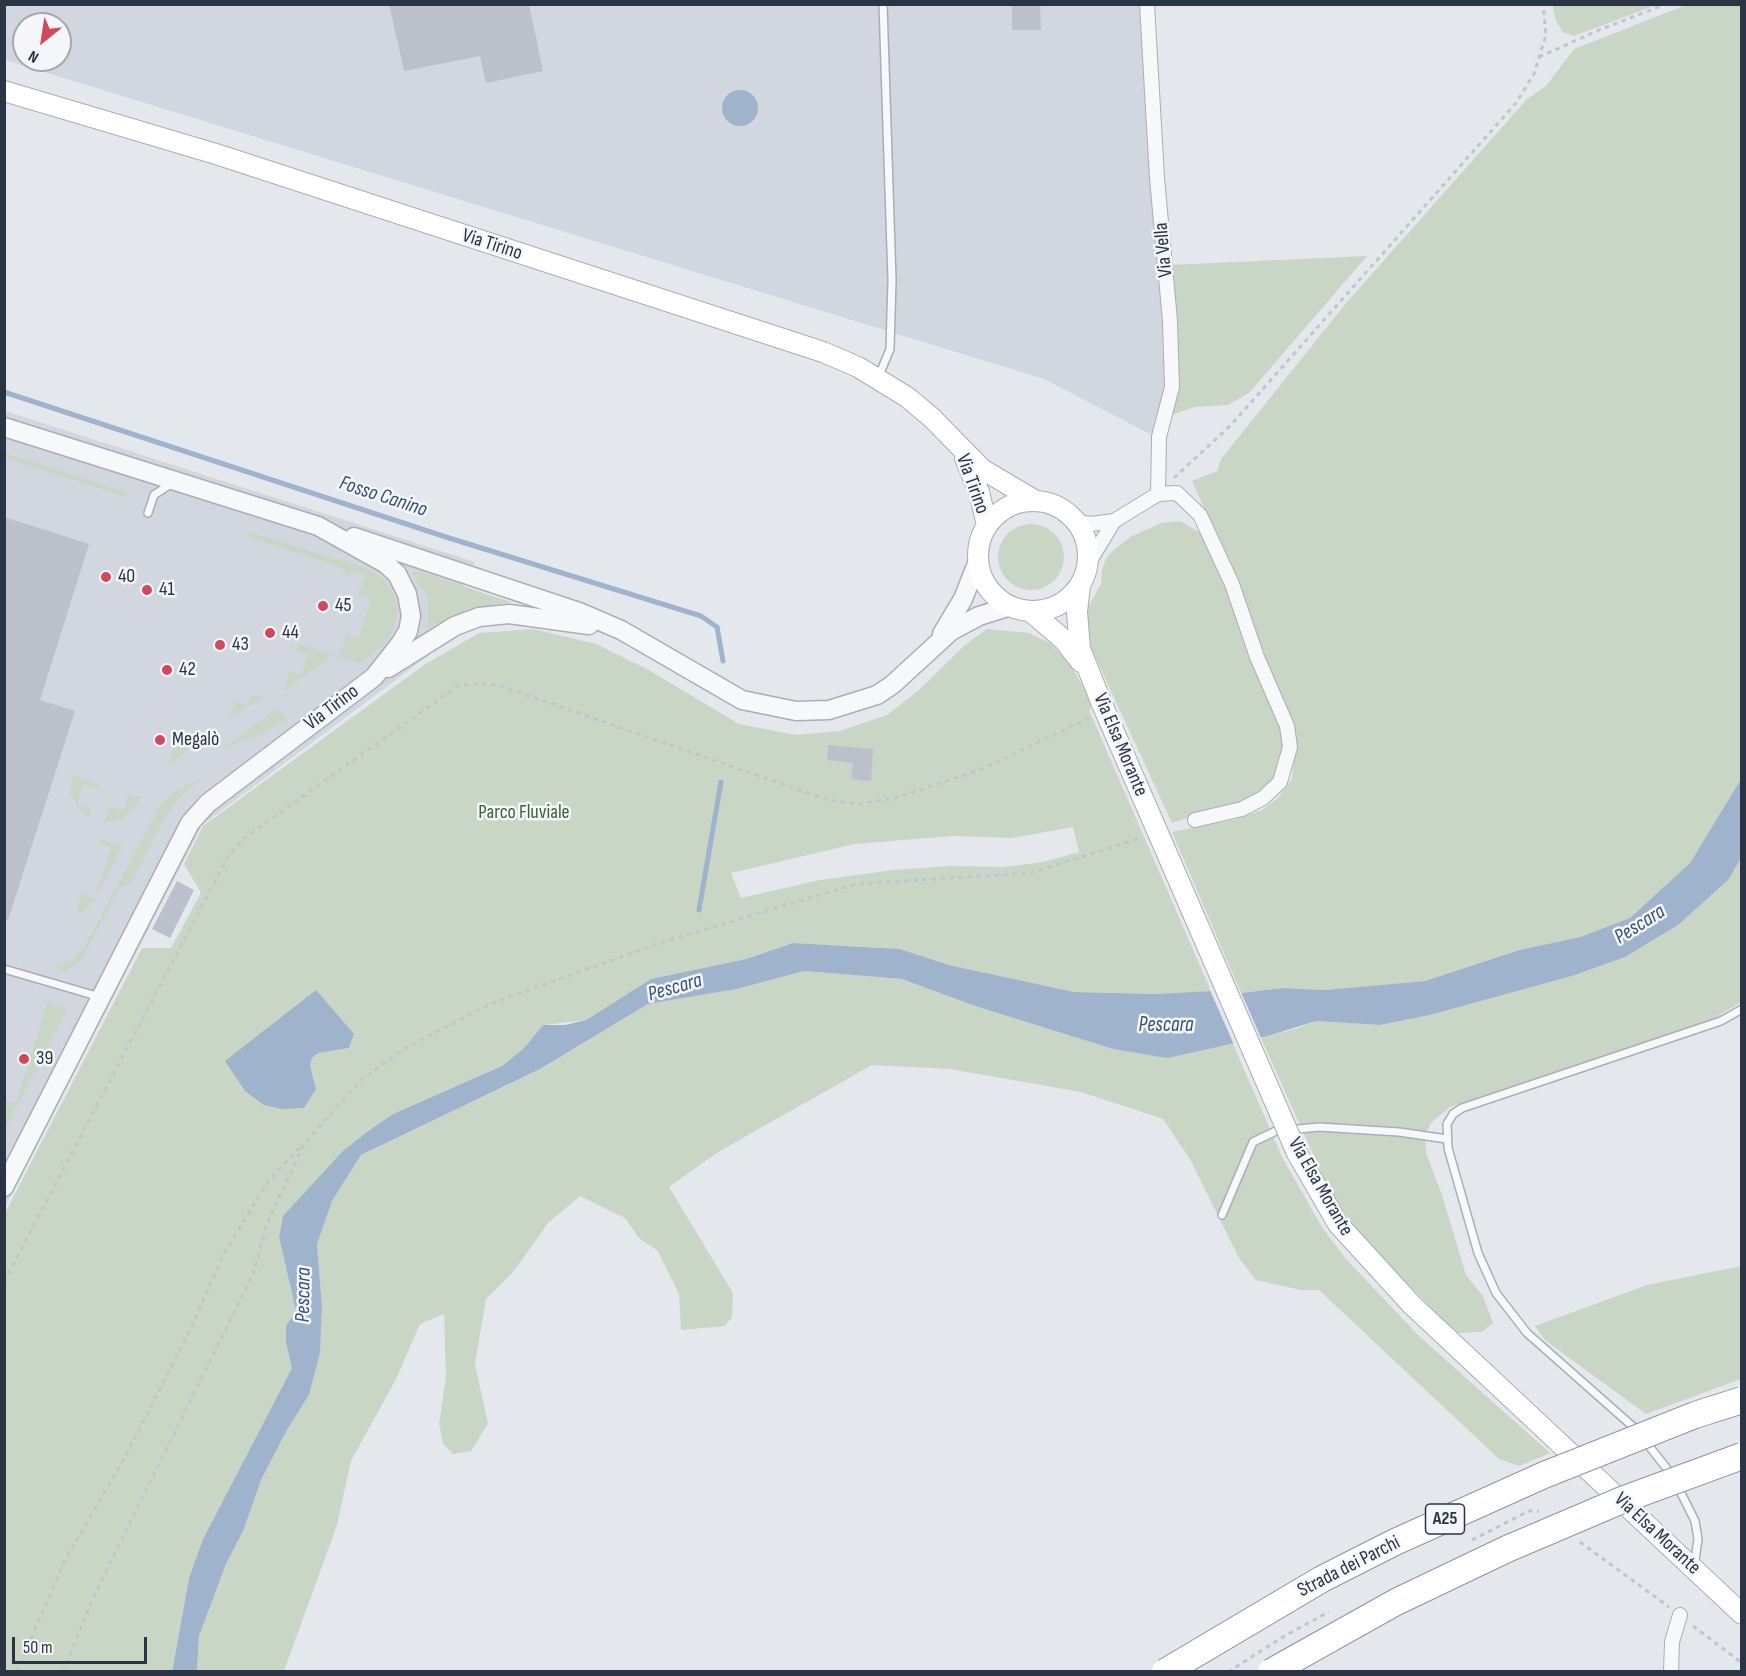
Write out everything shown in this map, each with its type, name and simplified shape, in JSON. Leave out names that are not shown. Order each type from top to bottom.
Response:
[{"type":"highway","name":"Strada dei Parchi","points":[[1165,1671],[1322,1580],[1469,1508],[1619,1444],[1742,1400]]},
{"type":"highway","points":[[1271,1671],[1396,1602],[1507,1549],[1622,1500],[1742,1456]]},
{"type":"main road","name":"Via Tirino","points":[[4,90],[216,154],[823,352],[878,378],[916,404],[998,481],[1034,500]]},
{"type":"main road","name":"Via Tirino","points":[[957,443],[972,472],[987,525]]},
{"type":"main road","points":[[1034,500],[1058,507],[1077,522],[1087,542],[1088,564],[1080,585],[1063,603],[1053,608],[1030,611],[1011,606],[991,592],[980,572],[979,542],[987,525],[1007,507],[1034,500]]},
{"type":"main road","name":"Via Elsa Morante","points":[[1080,585],[1077,632],[1096,711],[1297,1153],[1338,1224],[1375,1267],[1466,1357],[1742,1614]]},
{"type":"main road","name":"Via Elsa Morante","points":[[1030,611],[1063,639],[1088,671]]},
{"type":"street","name":"Via Vella","points":[[1147,4],[1170,321],[1172,387],[1160,437],[1158,494]]},
{"type":"street","name":"Via Tirino","points":[[4,427],[318,526],[386,564],[405,587],[411,609],[410,624],[400,644],[374,677],[208,803],[190,823],[4,1187]]},
{"type":"street","points":[[1077,522],[1091,524],[1114,521],[1158,494],[1177,493],[1200,515],[1232,584],[1257,657],[1287,726],[1290,747],[1280,782],[1263,798],[1242,809],[1195,820]]},
{"type":"street","points":[[1088,564],[1114,521]]},
{"type":"street","points":[[318,526],[579,612],[621,630],[742,700],[796,711],[829,710],[877,695],[892,685],[925,653],[968,621],[1011,606]]},
{"type":"street","points":[[925,653],[957,611],[978,561]]},
{"type":"street","points":[[374,677],[455,626],[493,615],[539,616],[621,630]]},
{"type":"street","points":[[1671,1671],[1672,1642],[1680,1615]]},
{"type":"lane","points":[[878,378],[890,349],[892,280],[883,4]]},
{"type":"lane","points":[[148,513],[158,490],[177,481]]},
{"type":"lane","points":[[4,969],[102,997]]},
{"type":"lane","points":[[1694,1568],[1698,1539],[1695,1521],[1672,1475],[1633,1425],[1527,1333],[1496,1293],[1478,1253],[1447,1139],[1447,1124],[1453,1114],[1462,1108],[1721,1021],[1742,1009]]},
{"type":"lane","points":[[1222,1215],[1253,1142],[1276,1131],[1319,1127],[1399,1132],[1447,1139]]},
{"type":"path","points":[[1158,494],[1231,425],[1516,103],[1534,74],[1546,35],[1543,4]]},
{"type":"path","points":[[1539,57],[1599,30],[1666,4]]},
{"type":"path","points":[[4,1282],[227,858],[243,838],[458,686],[498,685],[828,800],[858,804],[896,798],[982,769],[1096,711]]},
{"type":"path","points":[[17,1671],[64,1562],[125,1457],[190,1330],[223,1256],[268,1181],[361,1080],[407,1047],[501,1000],[660,943],[856,884],[1030,873],[1144,837]]},
{"type":"path","points":[[63,1671],[93,1598],[254,1272],[267,1223],[304,1144]]},
{"type":"path","points":[[1464,1544],[1529,1511],[1541,1511]]},
{"type":"path","points":[[1577,1540],[1742,1663]]},
{"type":"path","points":[[1228,1671],[1286,1635],[1334,1610]]},
{"type":"shaded area","points":[[4,5],[1139,5],[1144,17],[1167,382],[1154,436],[1044,379],[44,72],[72,72],[72,12],[12,12],[12,62],[5,60]]},
{"type":"shaded area","name":"Megalò","points":[[5,411],[475,562],[429,655],[202,825],[5,1207]]},
{"type":"green space","points":[[1553,4],[1656,5],[1574,36],[1563,32],[1555,19]]},
{"type":"green space","points":[[1686,5],[1741,5],[1741,779],[1690,863],[1630,918],[1580,937],[1518,950],[1425,981],[1325,990],[1283,988],[1241,993],[1172,832],[1233,820],[1262,810],[1278,798],[1292,779],[1296,738],[1237,581],[1192,481],[1217,471],[1221,459],[1347,302],[1527,99],[1546,86],[1574,49]]},
{"type":"green space","points":[[1367,256],[1250,392],[1228,405],[1195,407],[1171,415],[1178,357],[1170,265]]},
{"type":"green space","points":[[5,453],[129,493],[127,497],[5,458]]},
{"type":"green space","points":[[1180,521],[1199,532],[1211,549],[1284,733],[1282,761],[1273,780],[1253,798],[1172,823],[1085,635],[1086,611],[1101,584],[1102,569],[1108,555],[1130,537],[1161,523]]},
{"type":"green space","points":[[1024,524],[1038,524],[1050,529],[1059,538],[1064,557],[1062,570],[1055,581],[1038,590],[1024,590],[1012,585],[1003,576],[998,564],[998,550],[1003,538],[1012,529]]},
{"type":"green space","points":[[249,532],[366,568],[383,578],[394,594],[398,608],[394,629],[384,645],[360,663],[339,657],[347,635],[359,638],[371,599],[358,594],[365,575],[352,570],[350,575],[342,572],[343,568],[248,537]]},
{"type":"green space","points":[[418,571],[511,602],[470,609],[428,629],[429,600],[412,572]]},
{"type":"green space","name":"Parco Fluviale","points":[[533,629],[596,644],[647,669],[739,724],[796,735],[840,731],[887,715],[918,691],[965,645],[987,629],[1029,633],[1050,643],[1069,662],[1084,688],[1092,706],[1089,710],[1211,991],[1156,994],[1074,992],[949,965],[900,949],[793,943],[746,959],[651,979],[586,1020],[543,1025],[524,1048],[502,1066],[393,1114],[371,1129],[283,1216],[279,1237],[296,1311],[286,1327],[286,1343],[292,1368],[203,1539],[189,1578],[172,1671],[5,1672],[5,1213],[142,948],[171,948],[201,893],[184,864],[203,826],[424,665],[479,633]],"holes":[[[1073,827],[1079,852],[1043,862],[1004,867],[950,866],[893,870],[820,880],[741,898],[731,873],[855,844],[952,836],[1012,838]],[[354,1034],[349,1048],[317,1053],[312,1058],[310,1065],[316,1088],[226,1061]]]},
{"type":"green space","points":[[298,644],[333,655],[283,692],[290,671],[301,675],[308,654],[296,650]]},
{"type":"green space","points":[[251,694],[264,698],[229,717],[235,702],[247,705]]},
{"type":"green space","points":[[277,708],[287,719],[265,732],[224,748]]},
{"type":"green space","points":[[193,731],[206,735],[205,738],[168,765],[174,745],[187,749]]},
{"type":"green space","points":[[73,775],[99,784],[98,788],[83,785],[77,805],[91,809],[89,817],[77,806],[71,794]]},
{"type":"green space","points":[[202,778],[178,799],[162,822],[131,884],[120,887],[82,959],[66,972],[54,968],[72,960],[84,948],[159,807],[174,792]]},
{"type":"green space","points":[[128,794],[141,797],[134,809],[120,820],[104,823],[110,807],[123,811]]},
{"type":"green space","points":[[99,839],[123,846],[94,901],[83,912],[76,911],[81,894],[95,898],[103,873],[111,847],[98,842]]},
{"type":"green space","points":[[1741,858],[1741,1002],[1713,1019],[1450,1107],[1431,1123],[1425,1135],[1426,1153],[1442,1195],[1466,1275],[1483,1296],[1493,1323],[1482,1332],[1456,1333],[1362,1237],[1331,1194],[1261,1038],[1316,1021],[1380,1025],[1430,1015],[1572,976],[1729,879]]},
{"type":"green space","points":[[804,971],[902,979],[975,1006],[1113,1049],[1217,1047],[1233,1044],[1283,1159],[1322,1227],[1346,1259],[1420,1337],[1550,1453],[1519,1466],[1499,1459],[1319,1290],[1301,1290],[1256,1280],[1239,1258],[1191,1161],[1163,1119],[1081,1092],[950,1069],[872,1065],[718,1152],[669,1187],[733,1293],[732,1317],[725,1326],[681,1330],[679,1294],[658,1251],[639,1238],[625,1218],[580,1196],[548,1223],[514,1271],[486,1299],[475,1364],[488,1424],[471,1451],[453,1454],[443,1444],[439,1424],[446,1377],[444,1314],[420,1324],[396,1379],[351,1461],[337,1525],[284,1671],[197,1672],[199,1636],[226,1564],[244,1529],[261,1480],[287,1430],[309,1395],[320,1353],[322,1307],[317,1244],[332,1201],[361,1155],[540,1069],[648,1004],[737,989]]},
{"type":"green space","points":[[48,1001],[67,1009],[5,1130],[5,1100],[16,1103]]},
{"type":"green space","points":[[1741,1266],[1741,1379],[1646,1414],[1545,1340],[1535,1326],[1647,1285]]},
{"type":"water","points":[[740,90],[753,95],[758,108],[753,121],[740,126],[727,121],[722,108],[727,95]]},
{"type":"water","name":"Pescara","points":[[1741,779],[1741,858],[1729,879],[1678,925],[1625,957],[1572,976],[1430,1015],[1380,1025],[1316,1021],[1268,1036],[1167,1058],[1113,1049],[975,1006],[902,979],[804,971],[737,989],[648,1004],[540,1069],[361,1155],[332,1201],[317,1244],[322,1307],[320,1353],[309,1395],[287,1430],[261,1480],[244,1529],[226,1564],[199,1636],[197,1671],[172,1672],[189,1578],[203,1539],[292,1368],[286,1343],[286,1326],[296,1311],[279,1237],[283,1216],[343,1151],[371,1129],[393,1114],[502,1066],[524,1048],[543,1025],[565,1025],[586,1020],[651,979],[746,959],[793,943],[900,949],[949,965],[1074,992],[1156,994],[1211,991],[1241,993],[1283,988],[1325,990],[1425,981],[1519,950],[1580,937],[1630,918],[1690,863]]},
{"type":"water","points":[[316,990],[354,1034],[349,1048],[318,1053],[312,1058],[310,1065],[316,1089],[304,1108],[282,1109],[264,1105],[245,1091],[225,1061]]},
{"type":"pier","points":[[1209,988],[1240,990],[1262,1040],[1235,1047]]},
{"type":"building","points":[[389,4],[529,4],[543,71],[486,83],[480,56],[404,71]]},
{"type":"building","points":[[1012,4],[1040,4],[1041,30],[1012,30]]},
{"type":"building","points":[[4,517],[89,544],[40,700],[75,711],[8,920],[4,920]]},
{"type":"building","points":[[828,745],[873,749],[871,781],[851,779],[853,763],[827,760]]},
{"type":"building","points":[[177,881],[194,890],[170,938],[152,929]]},
{"type":"waterway","name":"Fosso Canino","points":[[4,392],[449,538],[701,616],[717,627],[723,661]]},
{"type":"waterway","name":"Fosso Canino","points":[[699,910],[721,782]]},
{"type":"place","name":"40","points":[[106,577]]},
{"type":"place","name":"41","points":[[147,590]]},
{"type":"place","name":"45","points":[[323,606]]},
{"type":"place","name":"44","points":[[270,633]]},
{"type":"place","name":"43","points":[[220,645]]},
{"type":"place","name":"42","points":[[167,670]]},
{"type":"place","name":"Megalò","points":[[160,740]]},
{"type":"place","name":"39","points":[[24,1059]]}]
